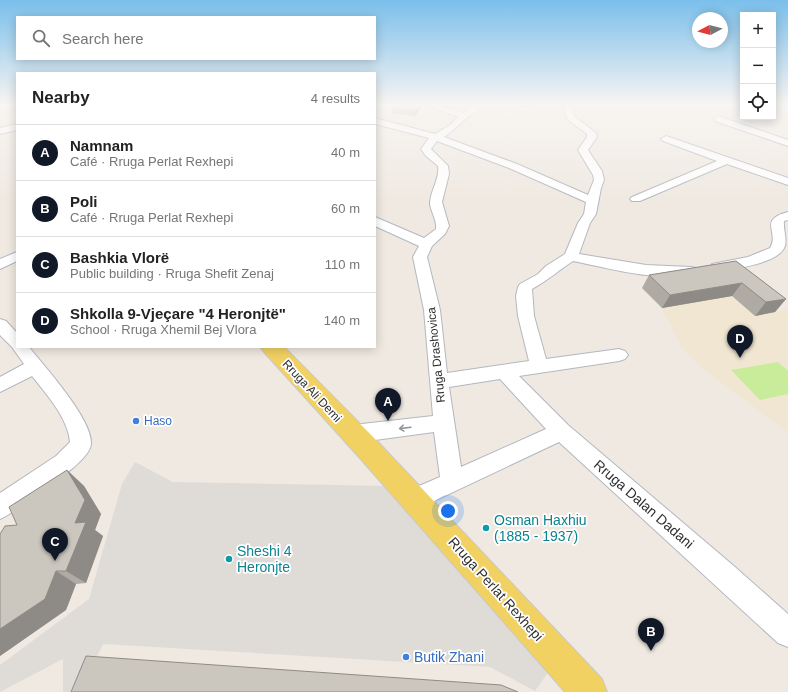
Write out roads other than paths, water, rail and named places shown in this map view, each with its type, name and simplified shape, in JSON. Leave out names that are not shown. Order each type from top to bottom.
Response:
[{"type":"main road","name":"Rruga Ali Demi","points":[[272,348],[353,434]]},
{"type":"main road","name":"Rruga Perlat Rexhepi","points":[[353,434],[589,692]]},
{"type":"street","points":[[539,366],[524,307],[523,295],[525,287],[543,277],[551,268],[571,256],[584,223],[590,214],[595,188],[599,180],[598,174],[583,150],[592,136]]},
{"type":"street","points":[[771,136],[788,142]]},
{"type":"street","points":[[376,221],[426,244],[442,228],[443,223],[436,208],[436,200],[444,171],[442,165],[427,152],[426,148],[428,144],[437,137],[492,156],[593,201]]},
{"type":"street","points":[[666,140],[788,182]]},
{"type":"street","points":[[636,199],[725,161]]},
{"type":"street","points":[[571,256],[628,268],[654,271],[699,271],[766,256],[776,251],[779,246],[777,224],[779,219],[788,216]]},
{"type":"street","name":"Rruga Drashovica","points":[[426,244],[420,257],[432,310],[443,423],[452,482]]},
{"type":"street","points":[[0,265],[16,257]]},
{"type":"street","points":[[0,324],[16,343]]},
{"type":"street","points":[[0,508],[10,498],[72,456],[81,445],[79,430],[59,398],[21,348]]},
{"type":"street","points":[[439,381],[619,355]]},
{"type":"street","points":[[0,385],[34,367]]},
{"type":"street","name":"Rruga Dalan Dadani","points":[[504,372],[561,431],[726,576],[788,633]]},
{"type":"street","points":[[353,434],[443,423]]},
{"type":"street","points":[[413,500],[561,431]]},
{"type":"place","name":"Shkolla 9-Vjeçare \"4 Heronjtë\"","points":[[740,358]]},
{"type":"place","name":"Haso","points":[[136,421]]},
{"type":"place","name":"Namnam","points":[[388,421]]},
{"type":"place","name":"Osman Haxhiu (1885 - 1937)","points":[[486,528]]},
{"type":"place","name":"Sheshi 4 Heronjte","points":[[229,559]]},
{"type":"place","name":"Bashkia Vlorë","points":[[55,561]]},
{"type":"place","name":"Poli","points":[[651,651]]},
{"type":"place","name":"Butik Zhani","points":[[406,657]]}]
